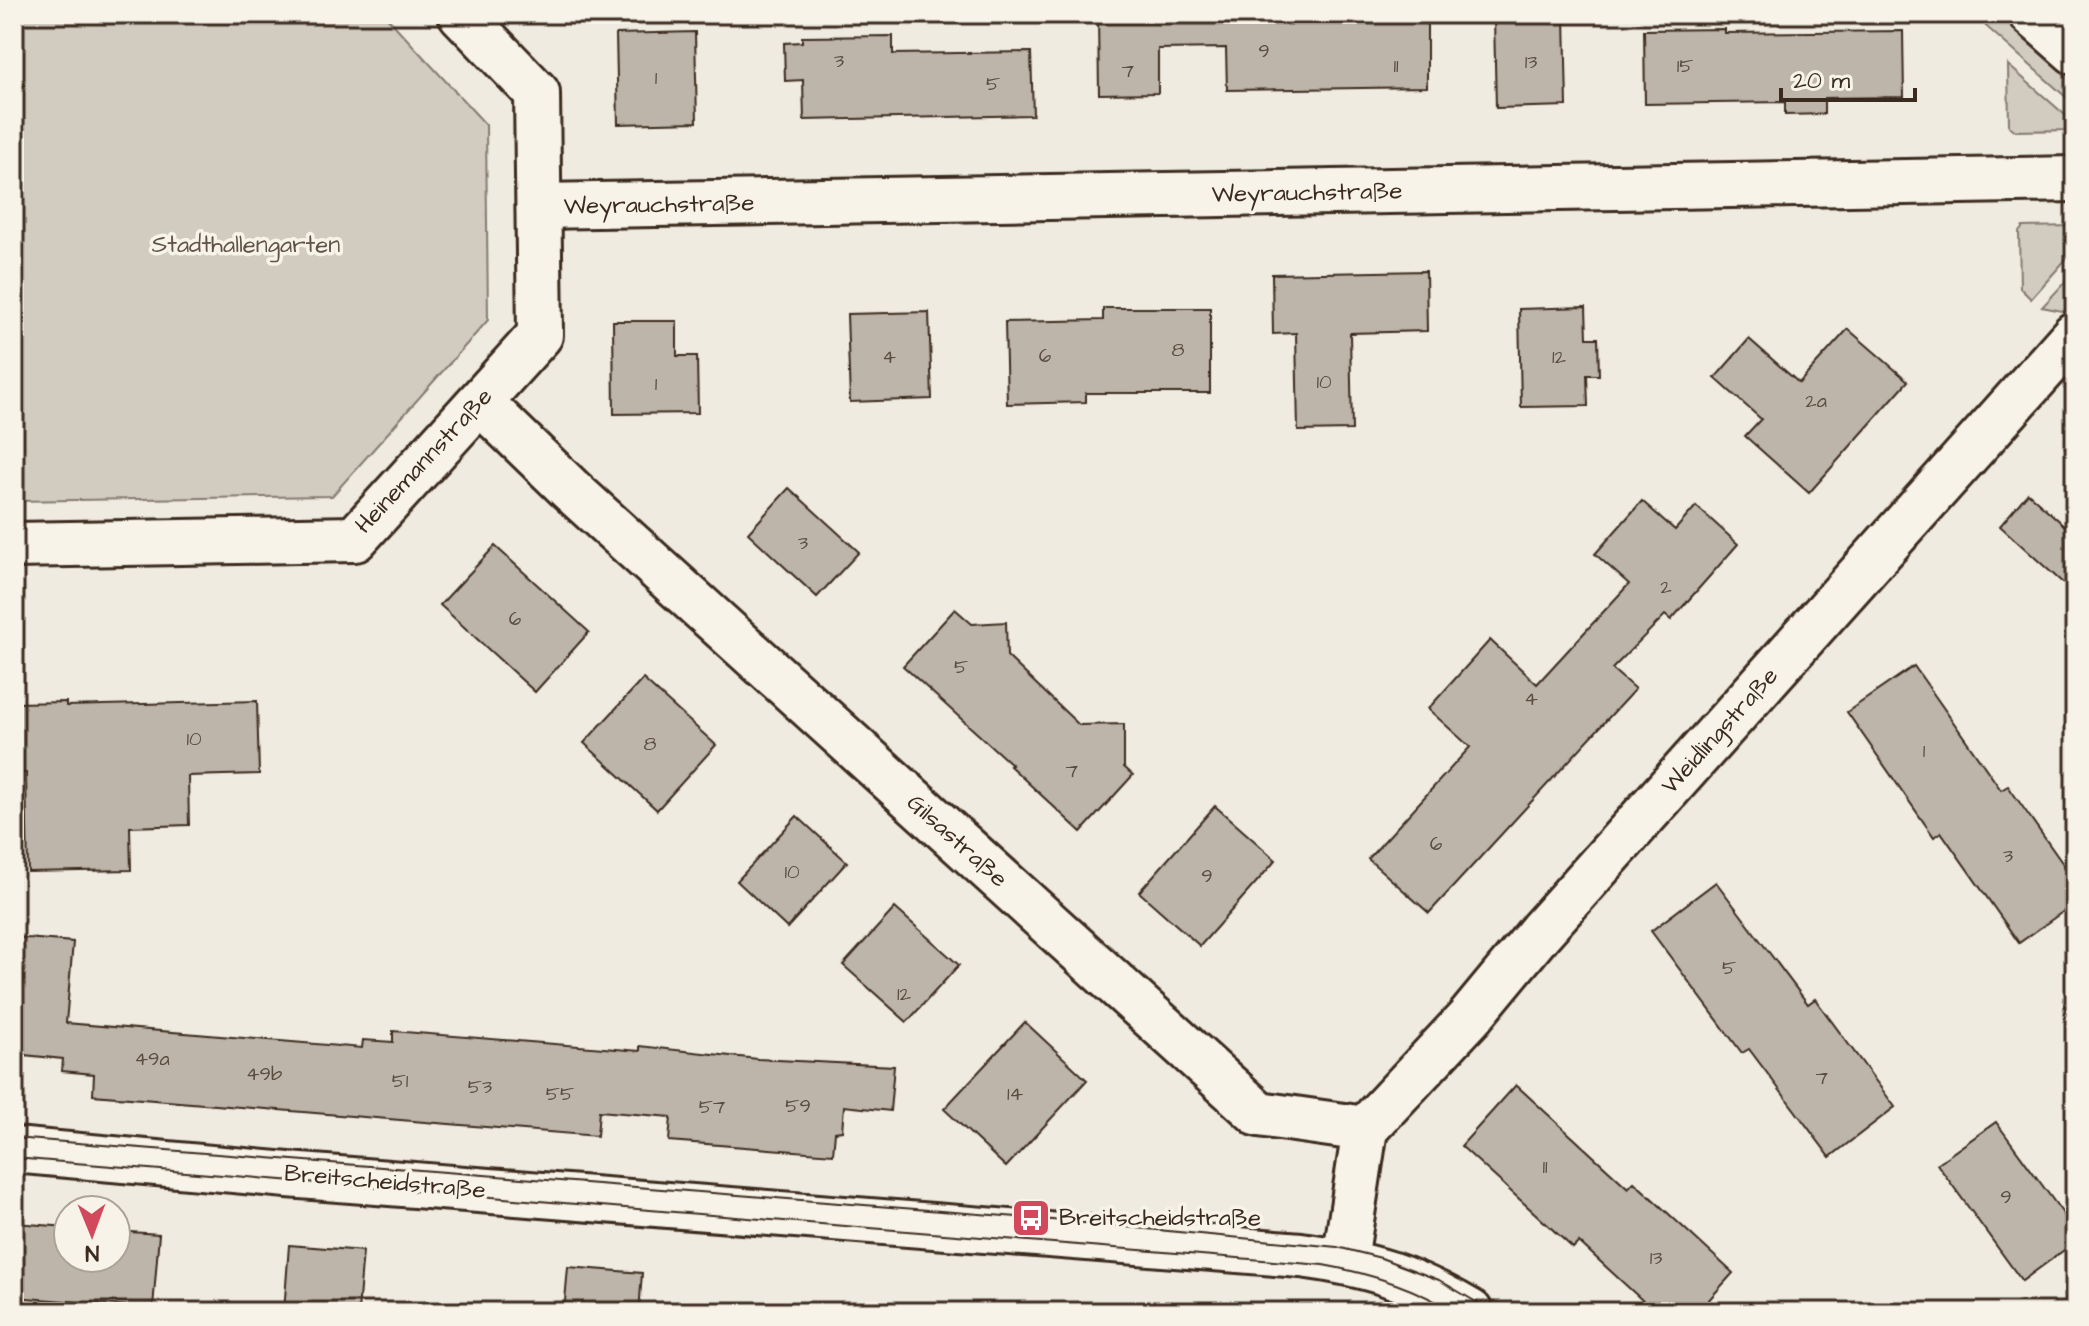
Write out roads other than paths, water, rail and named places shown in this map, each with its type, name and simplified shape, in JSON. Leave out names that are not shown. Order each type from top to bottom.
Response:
[{"type":"street","points":[[2032,14],[2075,52]]},
{"type":"street","name":"Heinemannstraße","points":[[14,545],[355,539],[540,335],[537,93],[480,20]]},
{"type":"street","name":"Weyrauchstraße","points":[[539,206],[2075,179]]},
{"type":"street","name":"Weidlingstraße","points":[[1365,1129],[1469,1018],[1541,931],[2075,334]]},
{"type":"street","name":"Gilsastraße","points":[[480,402],[571,490],[1259,1114],[1365,1129]]},
{"type":"street","points":[[1365,1129],[1345,1260],[1375,1267],[1429,1288],[1470,1312]]},
{"type":"street","name":"Breitscheidstraße","points":[[14,1150],[1345,1260]]},
{"type":"tram line","points":[[14,1138],[1031,1218],[1337,1247],[1381,1258],[1439,1280],[1493,1312]]},
{"type":"tram line","points":[[14,1158],[1323,1265],[1390,1282],[1454,1312]]},
{"type":"place","name":"Breitscheidstraße","points":[[1031,1218]]},
{"type":"park label","name":"Stadthallengarten","points":[[246,245]]}]
